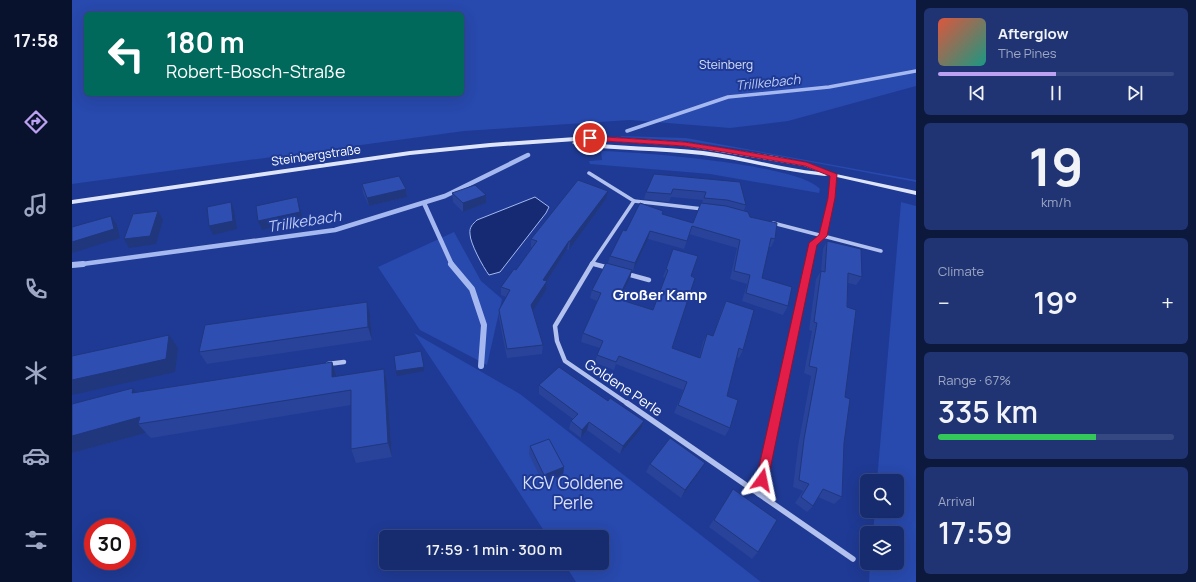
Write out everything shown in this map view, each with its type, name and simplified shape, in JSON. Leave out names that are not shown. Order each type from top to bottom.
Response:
[{"type":"main road","name":"Steinbergstraße","points":[[72,202],[410,154],[490,145],[565,141],[590,138],[684,144],[806,164],[834,174],[916,194]]},
{"type":"street","points":[[589,173],[634,201],[709,209]]},
{"type":"street","points":[[759,494],[813,243],[823,236],[831,198],[834,174]]},
{"type":"street","name":"Goldene Perle","points":[[634,201],[592,263],[555,326],[557,341],[565,361],[853,559]]},
{"type":"street","points":[[770,222],[881,251]]},
{"type":"street","points":[[592,263],[613,269]]},
{"type":"street","points":[[620,272],[649,280]]},
{"type":"street","points":[[320,365],[344,362]]},
{"type":"green space","name":"Steinberg","points":[[72,0],[916,0],[916,86],[788,121],[730,128],[630,120],[464,131],[72,184]]},
{"type":"green space","points":[[621,136],[686,138],[916,180],[916,182],[753,151],[687,141]]},
{"type":"green space","points":[[601,151],[681,157],[751,166],[806,180],[820,189],[819,193],[710,174],[590,164],[589,161],[602,160]]},
{"type":"green space","points":[[901,202],[916,206],[916,582],[869,582],[870,570],[904,570],[904,526],[874,526],[874,518],[904,518],[904,474],[878,474]]},
{"type":"green space","points":[[454,232],[481,281],[502,299],[487,365],[420,330],[378,267]]},
{"type":"green space","name":"KGV Goldene Perle","points":[[414,333],[520,394],[761,582],[576,582],[568,570],[609,570],[609,530],[543,530]]},
{"type":"shaded area","points":[[535,197],[549,207],[546,213],[500,272],[489,275],[474,249],[470,229],[477,220]]},
{"type":"building","points":[[654,174],[740,182],[746,205],[727,200],[704,198],[706,192],[673,189],[671,194],[646,192]]},
{"type":"building","points":[[399,176],[406,189],[367,198],[362,184]]},
{"type":"building","points":[[578,180],[608,191],[569,241],[543,280],[547,281],[531,305],[543,345],[507,349],[499,310],[510,290],[501,287],[514,269],[516,270],[537,241],[531,239]]},
{"type":"building","points":[[475,185],[486,195],[463,203],[452,193]]},
{"type":"building","points":[[297,197],[300,212],[258,221],[256,206]]},
{"type":"building","points":[[231,202],[233,221],[209,226],[207,207]]},
{"type":"building","points":[[640,203],[663,211],[662,214],[693,223],[701,203],[726,206],[748,212],[750,217],[777,223],[775,239],[771,238],[762,278],[792,287],[788,306],[746,293],[750,275],[734,271],[740,240],[692,226],[687,241],[650,231],[635,263],[610,256],[623,230],[626,231]]},
{"type":"building","points":[[158,211],[150,236],[124,239],[133,214]]},
{"type":"building","points":[[111,216],[114,229],[72,242],[72,227]]},
{"type":"building","points":[[827,241],[861,249],[862,277],[848,273],[847,307],[856,310],[845,397],[850,399],[844,443],[842,497],[823,489],[813,506],[801,497],[809,484],[799,480],[804,439],[817,368],[809,366],[817,323],[814,322],[821,271],[825,272]]},
{"type":"building","points":[[673,249],[698,256],[691,276],[695,278],[672,348],[700,358],[707,334],[713,336],[726,301],[754,310],[743,350],[739,348],[727,396],[738,400],[730,428],[678,405],[687,382],[619,356],[616,362],[597,355],[603,341],[583,333],[601,293],[592,290],[606,263],[632,270],[618,299],[653,310],[668,270],[666,269]]},
{"type":"building","points":[[367,302],[368,327],[199,352],[205,325]]},
{"type":"building","points":[[169,335],[166,359],[72,380],[72,356]]},
{"type":"building","points":[[421,351],[424,367],[396,371],[394,356]]},
{"type":"building","points":[[332,362],[332,377],[384,369],[388,443],[351,449],[351,390],[138,424],[140,417],[72,436],[72,404],[133,388],[132,393]]},
{"type":"building","points":[[559,367],[608,401],[610,398],[644,421],[623,446],[589,422],[582,430],[571,421],[578,414],[539,385]]},
{"type":"building","points":[[670,438],[705,463],[685,490],[650,464]]},
{"type":"building","points":[[549,439],[564,467],[544,475],[530,446]]},
{"type":"building","points":[[733,489],[777,520],[758,552],[714,520]]},
{"type":"waterway","name":"Trillkebach","points":[[627,131],[728,97],[829,87],[916,71]]},
{"type":"waterway","name":"Trillkebach","points":[[81,264],[335,230],[445,196],[528,155]]},
{"type":"waterway","points":[[424,203],[452,265]]},
{"type":"waterway","name":"Trillkebach","points":[[72,265],[81,264]]},
{"type":"waterway","name":"Trillkebach","points":[[75,265],[81,264]]},
{"type":"waterway","points":[[451,264],[472,289],[484,325],[481,366]]},
{"type":"district","name":"Großer Kamp","points":[[660,294]]},
{"type":"route","points":[[590,138],[684,144],[806,164],[834,174],[831,198],[823,236],[813,243],[762,480]]}]
